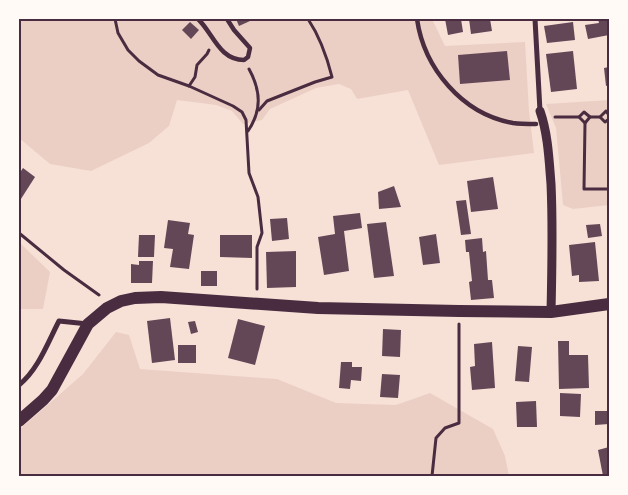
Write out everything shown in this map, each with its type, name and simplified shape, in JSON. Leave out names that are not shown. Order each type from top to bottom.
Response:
[{"type":"main road","points":[[19,422],[44,400],[52,390],[88,324],[101,312],[126,300],[152,297],[325,309],[551,312],[609,304]]},
{"type":"street","points":[[198,19],[225,54],[235,60],[244,60],[248,57],[250,48],[226,19]]},
{"type":"street","points":[[417,19],[422,39],[433,65],[443,80],[462,100],[499,120],[514,124],[540,124]]},
{"type":"street","points":[[535,19],[540,124],[550,160],[552,207],[551,312]]},
{"type":"street","points":[[19,385],[37,363],[59,321],[88,324]]},
{"type":"path","points":[[115,19],[118,33],[128,50],[158,75],[189,86],[234,106],[242,112],[246,120],[249,173],[258,197],[262,233],[257,247],[257,305]]},
{"type":"path","points":[[248,131],[256,119],[259,110],[267,101],[332,77],[320,40],[308,19]]},
{"type":"path","points":[[189,86],[195,77],[197,65],[207,54],[213,40]]},
{"type":"path","points":[[244,60],[257,89],[259,110]]},
{"type":"path","points":[[585,123],[579,118],[584,112],[590,117],[600,117],[606,122],[609,117],[606,111],[600,117]]},
{"type":"path","points":[[590,117],[585,123],[584,189],[609,189]]},
{"type":"path","points":[[19,233],[64,270],[114,305]]},
{"type":"path","points":[[432,476],[436,438],[445,428],[460,423],[459,311]]},
{"type":"shaded area","points":[[19,19],[432,19],[445,46],[525,42],[529,111],[534,153],[439,165],[408,90],[357,99],[351,89],[339,84],[316,88],[270,109],[262,120],[243,124],[232,111],[216,105],[177,100],[169,126],[149,143],[91,171],[50,164],[19,138]]},
{"type":"shaded area","points":[[609,100],[609,205],[573,209],[563,205],[556,128],[546,104]]},
{"type":"shaded area","points":[[19,242],[50,272],[43,309],[19,309]]},
{"type":"shaded area","points":[[116,332],[129,335],[140,369],[277,379],[336,403],[396,405],[430,393],[493,429],[505,456],[509,476],[19,476],[19,430],[83,374]]},
{"type":"building","points":[[236,19],[249,19],[250,21],[239,26]]},
{"type":"building","points":[[445,19],[461,19],[463,32],[448,35]]},
{"type":"building","points":[[469,19],[490,19],[492,31],[471,34]]},
{"type":"building","points":[[598,19],[609,19],[609,35],[588,39],[585,25],[599,23]]},
{"type":"building","points":[[190,22],[199,30],[191,39],[182,30]]},
{"type":"building","points":[[573,22],[575,40],[547,43],[544,26]]},
{"type":"building","points":[[507,51],[510,80],[460,84],[458,55]]},
{"type":"building","points":[[573,51],[577,89],[551,92],[546,54]]},
{"type":"building","points":[[609,67],[609,85],[606,86],[604,68]]},
{"type":"building","points":[[23,168],[35,177],[19,202],[19,174]]},
{"type":"building","points":[[493,177],[498,209],[471,212],[467,181]]},
{"type":"building","points":[[394,186],[401,207],[379,209],[378,192]]},
{"type":"building","points":[[466,200],[471,234],[461,235],[456,201]]},
{"type":"building","points":[[360,213],[362,228],[344,231],[349,271],[324,275],[318,237],[335,234],[333,216]]},
{"type":"building","points":[[287,218],[289,239],[272,241],[270,219]]},
{"type":"building","points":[[168,220],[190,223],[188,234],[194,235],[189,269],[170,267],[173,249],[164,248]]},
{"type":"building","points":[[386,222],[394,276],[374,278],[367,224]]},
{"type":"building","points":[[600,224],[602,236],[588,238],[586,225]]},
{"type":"building","points":[[436,234],[440,263],[423,265],[419,237]]},
{"type":"building","points":[[139,235],[155,235],[154,257],[138,257]]},
{"type":"building","points":[[220,235],[252,235],[252,258],[220,257]]},
{"type":"building","points":[[482,238],[483,252],[486,251],[488,280],[492,280],[494,298],[471,300],[469,282],[472,281],[469,252],[466,252],[465,240]]},
{"type":"building","points":[[595,242],[599,281],[579,282],[579,275],[572,276],[569,245]]},
{"type":"building","points":[[296,251],[296,287],[267,288],[266,252]]},
{"type":"building","points":[[139,261],[153,261],[152,283],[131,283],[131,264],[139,265]]},
{"type":"building","points":[[201,271],[217,271],[217,286],[201,286]]},
{"type":"building","points":[[170,318],[175,360],[152,363],[147,321]]},
{"type":"building","points":[[238,319],[265,326],[255,365],[228,358]]},
{"type":"building","points":[[195,321],[198,332],[191,334],[188,322]]},
{"type":"building","points":[[383,329],[401,330],[400,357],[382,356]]},
{"type":"building","points":[[558,341],[569,341],[569,355],[588,355],[589,388],[559,389]]},
{"type":"building","points":[[492,342],[495,388],[472,390],[470,367],[475,366],[474,344]]},
{"type":"building","points":[[178,345],[196,345],[196,363],[178,363]]},
{"type":"building","points":[[518,346],[532,347],[529,382],[515,381]]},
{"type":"building","points":[[341,362],[352,362],[352,367],[362,367],[361,381],[351,380],[350,389],[339,388]]},
{"type":"building","points":[[382,374],[400,375],[398,398],[380,397]]},
{"type":"building","points":[[560,393],[581,394],[580,417],[560,416]]},
{"type":"building","points":[[536,401],[537,427],[517,427],[516,402]]},
{"type":"building","points":[[595,411],[609,411],[609,424],[595,425]]},
{"type":"building","points":[[609,447],[609,476],[603,476],[598,450]]}]
